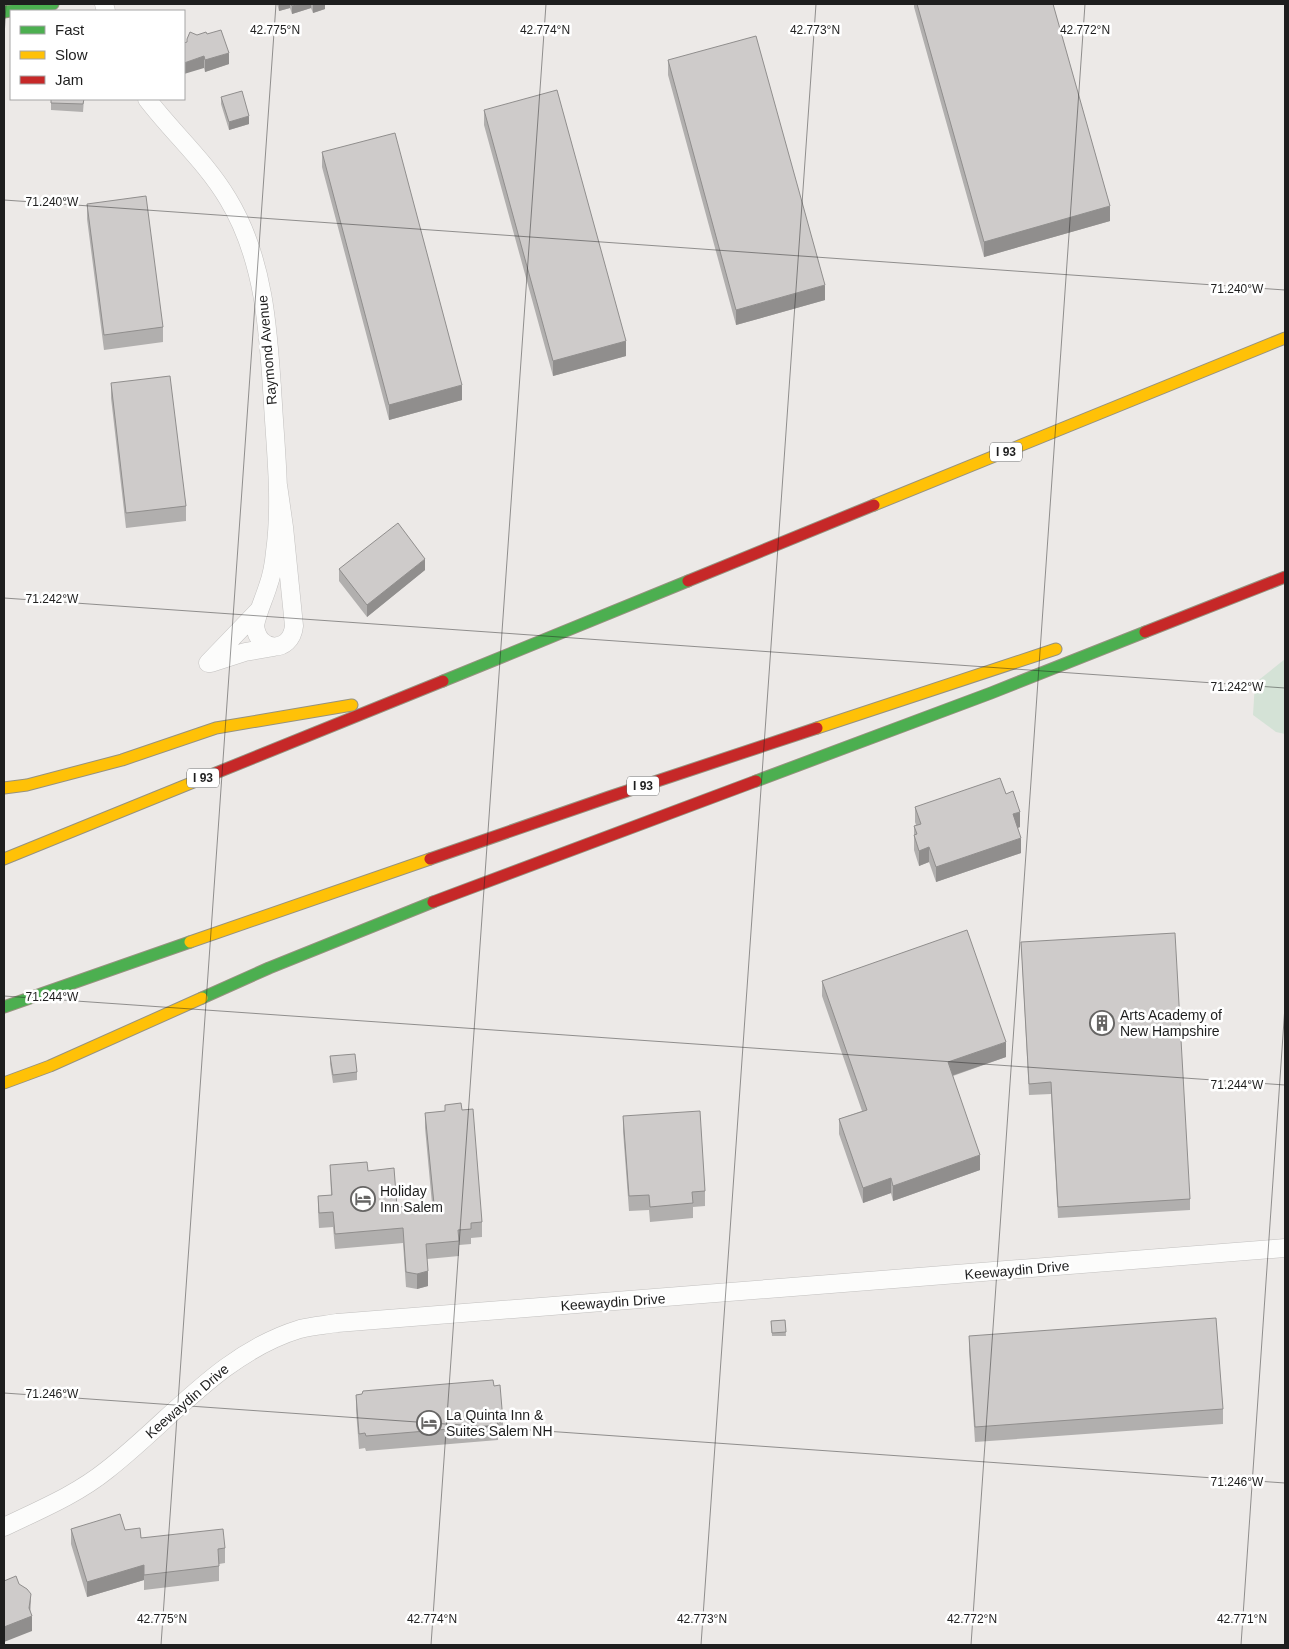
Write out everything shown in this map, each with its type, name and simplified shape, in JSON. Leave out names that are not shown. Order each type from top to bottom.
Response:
[{"type":"main road","points":[[16,10],[53,4]]},
{"type":"main road","name":"I 93","points":[[4,859],[1285,338]]},
{"type":"main road","points":[[1136,623],[1285,576]]},
{"type":"main road","points":[[4,1083],[50,1066],[269,968],[461,891],[991,693],[1285,576]]},
{"type":"main road","name":"I 93","points":[[4,1007],[609,797],[1071,644]]},
{"type":"main road","points":[[4,788],[27,785],[122,760],[216,728],[402,697]]},
{"type":"main road","points":[[4,1092],[50,1066]]},
{"type":"street","name":"Raymond Avenue","points":[[148,100],[218,183],[238,217],[260,281],[266,315],[278,486],[278,527],[272,574],[255,625],[261,642],[274,647],[286,643],[291,638],[294,626],[278,486]]},
{"type":"street","points":[[259,609],[208,664],[245,652],[274,647]]},
{"type":"street","name":"Keewaydin Drive","points":[[4,1527],[73,1494],[107,1471],[226,1366],[262,1344],[302,1329],[338,1323],[1285,1248]]},
{"type":"green space","points":[[1285,659],[1285,734],[1276,732],[1253,715],[1255,683]]},
{"type":"building","points":[[917,4],[1053,4],[1110,206],[984,242]]},
{"type":"building","points":[[221,30],[229,53],[205,60],[204,56],[185,63],[185,43],[187,42],[190,32],[197,35],[206,32],[207,34]]},
{"type":"building","points":[[756,36],[825,285],[736,310],[668,60]]},
{"type":"building","points":[[557,90],[626,341],[553,361],[484,110]]},
{"type":"building","points":[[242,91],[249,116],[229,122],[221,97]]},
{"type":"building","points":[[51,100],[84,100],[83,104],[51,103]]},
{"type":"building","points":[[395,133],[462,385],[389,405],[322,152]]},
{"type":"building","points":[[146,196],[163,327],[104,335],[87,204]]},
{"type":"building","points":[[170,376],[186,506],[126,513],[111,383]]},
{"type":"building","points":[[398,523],[425,559],[367,605],[339,569]]},
{"type":"building","points":[[1000,778],[1006,794],[1013,791],[1020,812],[1013,814],[1021,838],[936,867],[929,847],[919,851],[914,835],[917,834],[914,826],[921,824],[915,807]]},
{"type":"building","points":[[967,930],[1006,1042],[948,1062],[980,1155],[893,1186],[891,1178],[863,1188],[839,1119],[867,1110],[822,981]]},
{"type":"building","name":"Arts Academy of New Hampshire","points":[[1175,933],[1190,1199],[1058,1207],[1051,1082],[1029,1084],[1021,942]]},
{"type":"building","points":[[355,1054],[357,1072],[333,1075],[330,1056]]},
{"type":"building","name":"Holiday Inn Salem","points":[[461,1103],[462,1110],[473,1109],[482,1222],[471,1223],[471,1229],[458,1230],[459,1241],[426,1244],[428,1271],[417,1274],[406,1272],[403,1228],[335,1234],[333,1212],[319,1213],[318,1196],[332,1195],[330,1165],[367,1162],[368,1171],[394,1168],[397,1207],[434,1204],[425,1113],[445,1111],[445,1105]]},
{"type":"building","points":[[700,1111],[705,1191],[692,1192],[693,1203],[650,1207],[649,1195],[629,1196],[623,1116]]},
{"type":"building","points":[[1216,1318],[1223,1409],[975,1427],[969,1336]]},
{"type":"building","points":[[785,1320],[786,1332],[772,1333],[771,1321]]},
{"type":"building","name":"La Quinta Inn & Suites Salem NH","points":[[493,1380],[494,1386],[500,1385],[503,1421],[497,1421],[498,1425],[366,1436],[365,1433],[359,1434],[356,1395],[362,1394],[363,1391]]},
{"type":"building","points":[[120,1514],[125,1530],[140,1528],[141,1538],[223,1529],[225,1548],[218,1549],[219,1566],[144,1575],[144,1565],[87,1582],[71,1529]]},
{"type":"building","points":[[16,1576],[19,1584],[31,1594],[29,1608],[32,1616],[4,1627],[4,1581]]},
{"type":"traffic: fast","points":[[16,10],[53,4]]},
{"type":"traffic: fast","points":[[4,12],[10,11]]},
{"type":"traffic: fast","points":[[443,681],[688,581]]},
{"type":"traffic: fast","points":[[756,781],[991,693],[1145,632]]},
{"type":"traffic: fast","points":[[202,998],[269,968],[433,902]]},
{"type":"traffic: fast","points":[[4,1007],[190,942]]},
{"type":"traffic: slow","points":[[874,505],[1285,338]]},
{"type":"traffic: slow","points":[[817,728],[1056,649]]},
{"type":"traffic: slow","points":[[4,788],[27,785],[122,760],[216,728],[352,705]]},
{"type":"traffic: slow","points":[[4,859],[201,779]]},
{"type":"traffic: slow","points":[[190,942],[430,859]]},
{"type":"traffic: slow","points":[[4,1083],[50,1066],[202,998]]},
{"type":"traffic: jam","points":[[688,581],[874,505]]},
{"type":"traffic: jam","points":[[1145,632],[1285,577]]},
{"type":"traffic: jam","points":[[201,779],[443,681]]},
{"type":"traffic: jam","points":[[430,859],[817,728]]},
{"type":"traffic: jam","points":[[433,902],[756,781]]},
{"type":"place","name":"Arts Academy of New Hampshire","points":[[1102,1023]]},
{"type":"place","name":"Holiday Inn Salem","points":[[363,1199]]},
{"type":"place","name":"La Quinta Inn & Suites Salem NH","points":[[429,1423]]}]
